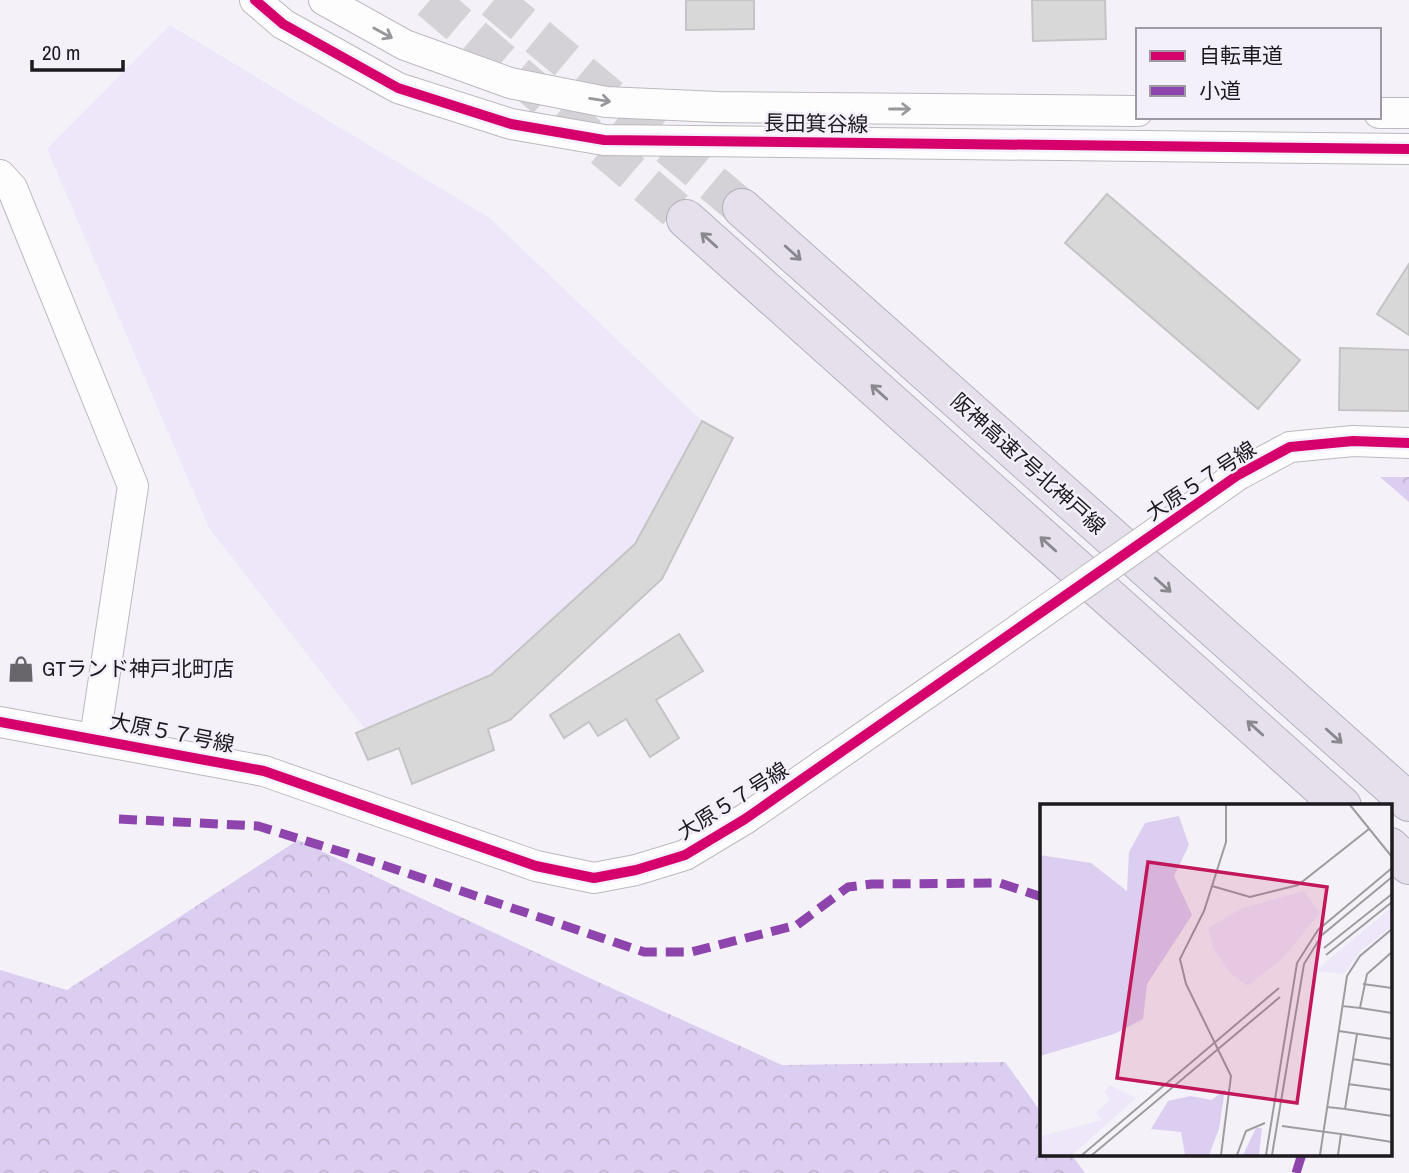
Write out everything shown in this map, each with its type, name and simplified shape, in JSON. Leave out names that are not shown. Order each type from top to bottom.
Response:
[{"type":"highway","name":"阪神高速7号北神戸線","points":[[742,208],[1409,802]]},
{"type":"highway","points":[[686,219],[1340,804]]},
{"type":"highway","points":[[1392,850],[1409,864]]},
{"type":"street","name":"長田箕谷線","points":[[255,0],[283,24],[398,88],[511,124],[604,140],[1409,149]]},
{"type":"street","name":"長田箕谷線","points":[[324,0],[405,45],[497,79],[606,102],[718,107],[1136,111]]},
{"type":"street","points":[[1381,113],[1409,113]]},
{"type":"street","points":[[0,175],[12,188],[133,486],[96,738]]},
{"type":"street","name":"大原５７号線","points":[[0,722],[264,771],[536,866],[594,878],[636,870],[685,855],[745,819],[1238,475],[1290,447],[1353,441],[1409,443]]},
{"type":"green space","points":[[1380,477],[1409,477],[1409,502]]},
{"type":"green space","points":[[298,840],[596,981],[782,1065],[1005,1062],[1040,1111],[1040,1156],[1072,1156],[1085,1173],[0,1173],[0,970],[67,990]]},
{"type":"shaded area","points":[[170,25],[490,218],[702,421],[635,544],[491,675],[365,729],[209,528],[47,149]]},
{"type":"building","points":[[686,0],[754,0],[754,29],[686,30]]},
{"type":"building","points":[[1032,0],[1105,0],[1106,39],[1033,41]]},
{"type":"building","points":[[1107,194],[1300,360],[1258,409],[1065,243]]},
{"type":"building","points":[[1409,264],[1409,335],[1377,314]]},
{"type":"building","points":[[1340,348],[1409,350],[1409,411],[1339,410]]},
{"type":"building","points":[[702,421],[733,438],[662,579],[510,720],[488,729],[494,750],[412,784],[399,748],[368,760],[356,733],[491,675],[635,544]]},
{"type":"building","points":[[679,634],[703,671],[656,700],[679,738],[650,757],[626,719],[598,736],[589,722],[564,738],[550,715]]},
{"type":"tunnel","points":[[430,0],[686,219]]},
{"type":"tunnel","points":[[494,0],[742,208]]},
{"type":"marked path","points":[[119,819],[258,826],[644,952],[691,952],[797,925],[848,887],[872,884],[1000,883],[1040,896]]},
{"type":"marked path","points":[[1296,1173],[1301,1156]]},
{"type":"cycle path","points":[[255,0],[283,24],[398,88],[511,124],[604,140],[1409,149]]},
{"type":"cycle path","points":[[0,722],[264,771],[536,866],[594,878],[636,870],[685,855],[745,819],[1238,475],[1290,447],[1353,441],[1409,443]]},
{"type":"place","name":"GTランド神戸北町店","points":[[21,669]]}]
